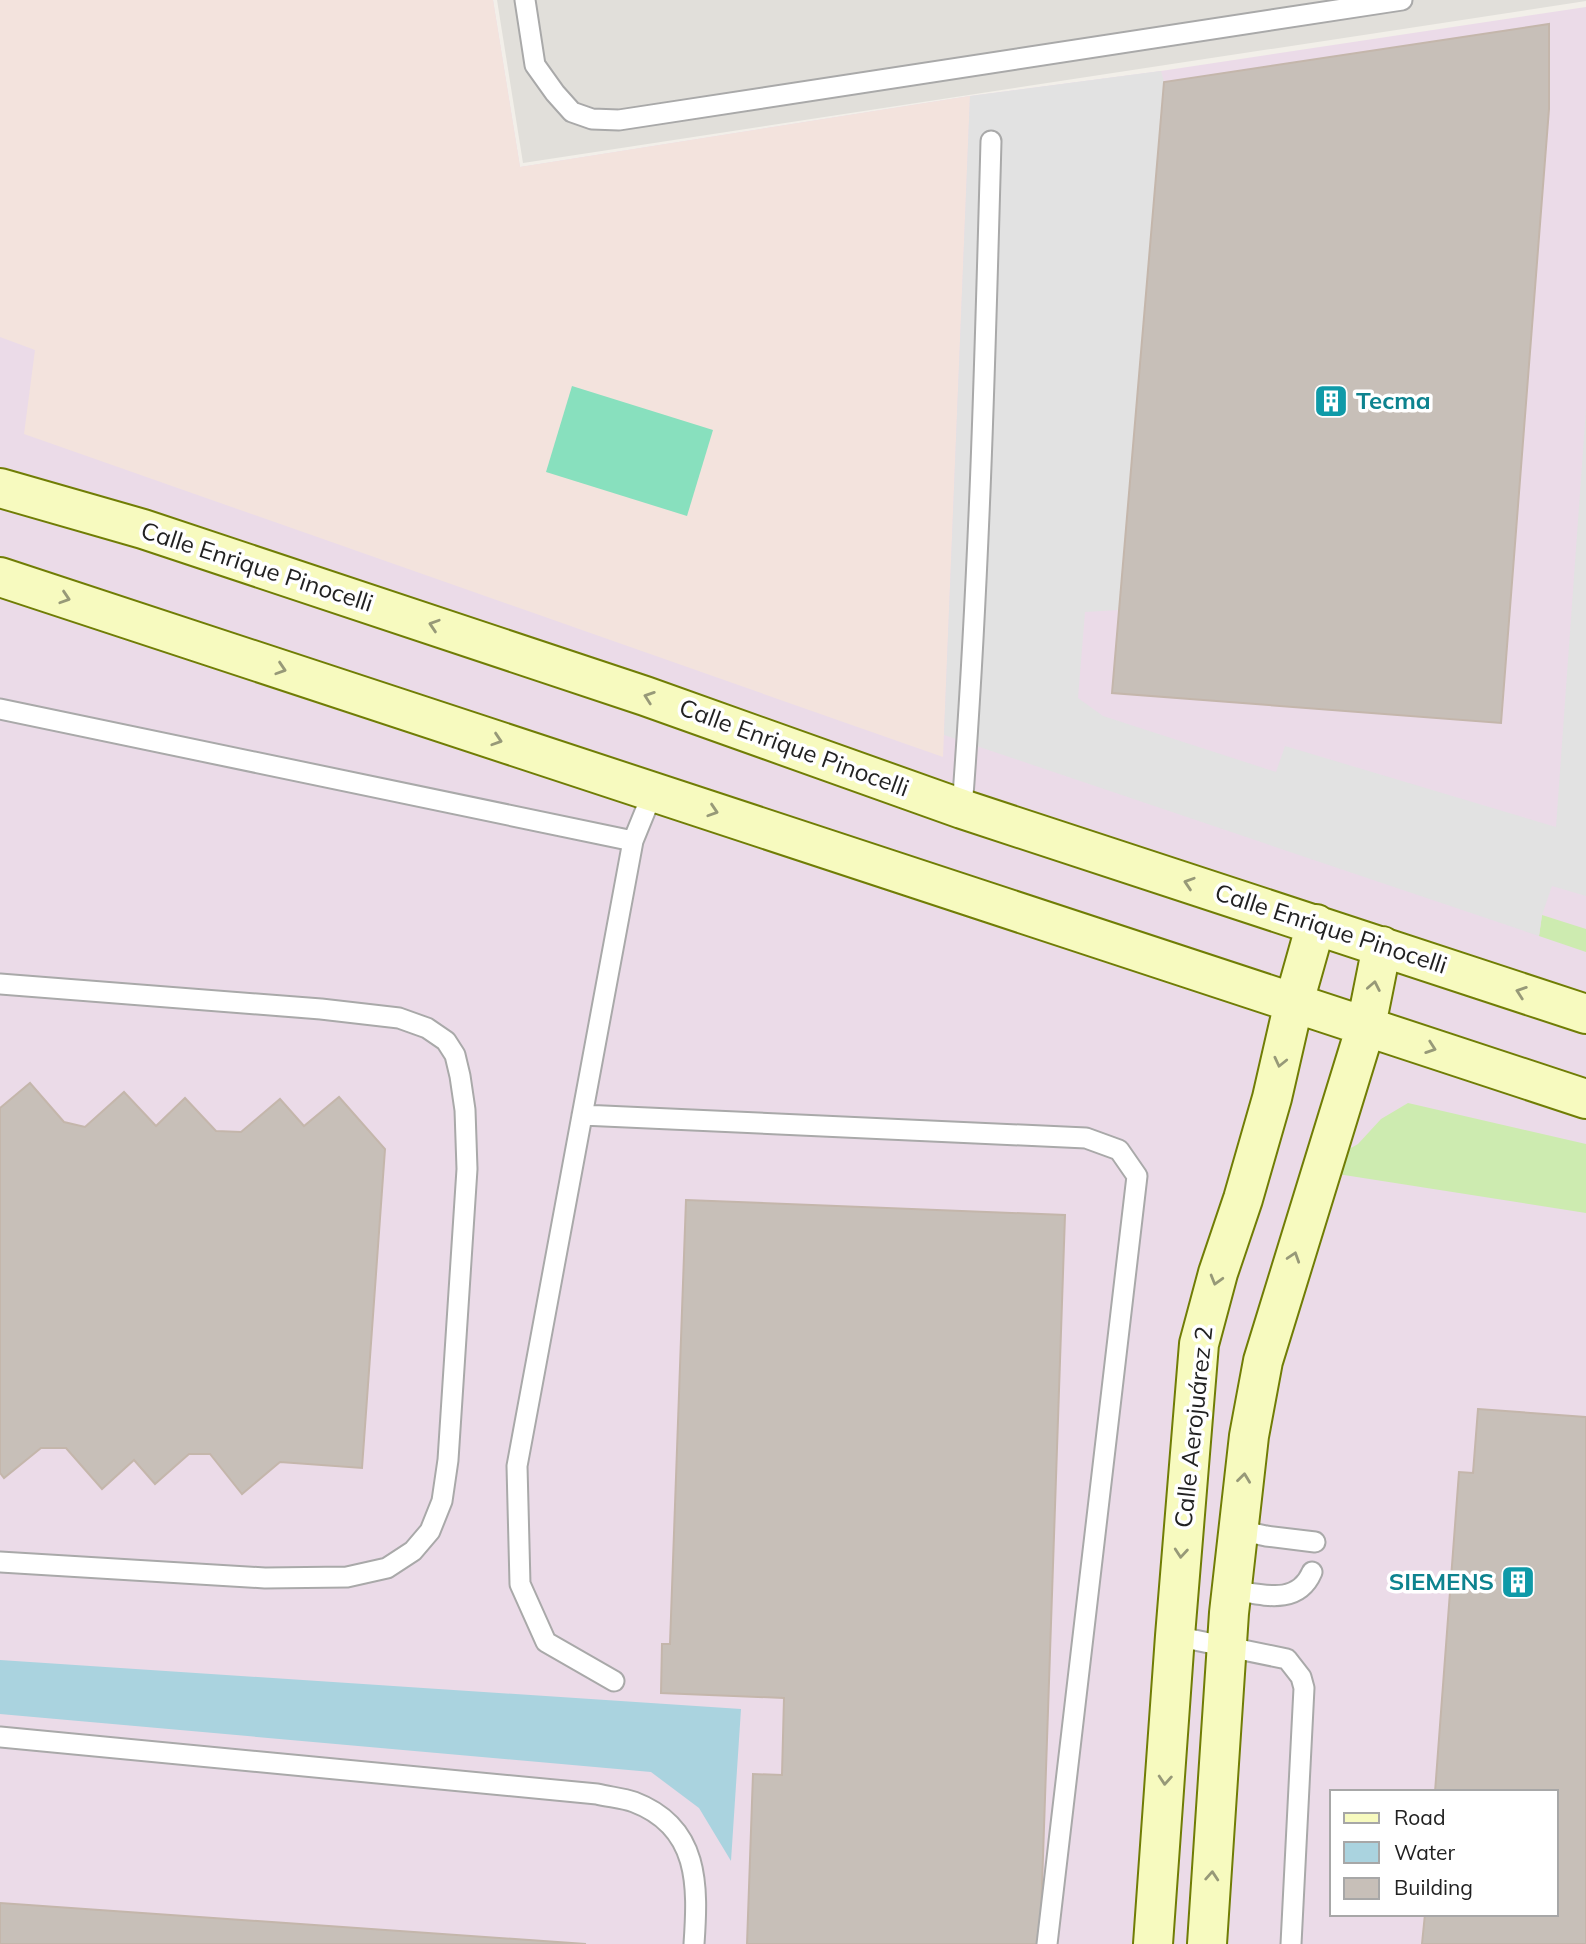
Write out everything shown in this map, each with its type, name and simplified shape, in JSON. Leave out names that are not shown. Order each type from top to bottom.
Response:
[{"type":"main road","name":"Calle Enrique Pinocelli","points":[[0,488],[143,529],[645,695],[962,809],[1586,1014]]},
{"type":"main road","points":[[0,577],[1586,1099]]},
{"type":"main road","name":"Calle Aerojuárez 2","points":[[1153,1944],[1174,1636],[1199,1344],[1272,1098],[1294,1002],[1316,924]]},
{"type":"main road","points":[[1207,1944],[1231,1590],[1249,1436],[1263,1361],[1366,1026],[1382,946]]},
{"type":"lane","points":[[525,0],[536,65],[555,93],[572,112],[592,119],[619,120],[1402,0]]},
{"type":"lane","points":[[962,809],[972,687],[981,487],[991,141]]},
{"type":"lane","points":[[0,709],[633,841]]},
{"type":"lane","points":[[614,1681],[546,1642],[520,1584],[517,1466],[633,841],[653,792]]},
{"type":"lane","points":[[0,984],[321,1009],[399,1018],[427,1028],[446,1041],[457,1065],[465,1110],[467,1170],[442,1501],[430,1531],[413,1551],[387,1568],[347,1577],[265,1578],[0,1562]]},
{"type":"lane","points":[[582,1115],[1086,1138],[1119,1150],[1137,1176],[1047,1944]]},
{"type":"lane","points":[[1238,1530],[1315,1542]]},
{"type":"lane","points":[[1231,1590],[1287,1595],[1299,1591],[1312,1572]]},
{"type":"lane","points":[[1174,1636],[1287,1659],[1301,1677],[1304,1688],[1292,1944]]},
{"type":"lane","points":[[0,1737],[597,1794],[633,1801],[658,1813],[679,1835],[692,1864],[697,1894],[694,1944]]},
{"type":"shaded area","points":[[0,0],[493,0],[520,167],[970,96],[1161,71],[1586,7],[1586,1944],[0,1944]]},
{"type":"shaded area","points":[[0,0],[493,0],[520,167],[970,96],[943,757],[24,434],[35,350],[0,337]]},
{"type":"shaded area","points":[[497,0],[1586,0],[1586,1],[523,163]]},
{"type":"shaded area","points":[[1161,71],[1164,82],[1119,610],[1085,612],[1078,698],[1103,716],[1276,772],[1285,746],[1556,827],[1586,409],[1586,896],[1552,886],[1542,915],[1539,936],[944,735],[970,96]]},
{"type":"green space","points":[[572,386],[713,430],[687,516],[546,472]]},
{"type":"green space","points":[[1542,915],[1586,929],[1586,952],[1539,936]]},
{"type":"green space","points":[[1408,1103],[1586,1144],[1586,1213],[1312,1170],[1358,1144],[1381,1119]]},
{"type":"water","points":[[0,1660],[741,1709],[731,1861],[699,1808],[651,1772],[0,1714]]},
{"type":"building","name":"Tecma","points":[[1549,24],[1549,109],[1501,723],[1112,693],[1164,82]]},
{"type":"building","points":[[30,1083],[64,1122],[85,1127],[124,1092],[156,1126],[185,1098],[216,1131],[241,1132],[280,1099],[304,1126],[339,1097],[385,1149],[362,1468],[280,1462],[242,1494],[210,1454],[189,1454],[155,1484],[134,1460],[102,1489],[66,1448],[41,1448],[4,1478],[0,1473],[0,1108]]},
{"type":"building","points":[[686,1200],[1065,1215],[1040,1944],[747,1944],[753,1774],[782,1775],[784,1698],[661,1693],[662,1644],[670,1644]]},
{"type":"building","name":"SIEMENS","points":[[1478,1409],[1586,1417],[1586,1944],[1422,1944],[1425,1916],[1558,1916],[1558,1790],[1435,1790],[1459,1472],[1473,1473]]},
{"type":"building","points":[[0,1903],[586,1944],[0,1944]]},
{"type":"place","name":"Tecma","points":[[1331,401]]},
{"type":"place","name":"SIEMENS","points":[[1518,1582]]}]
